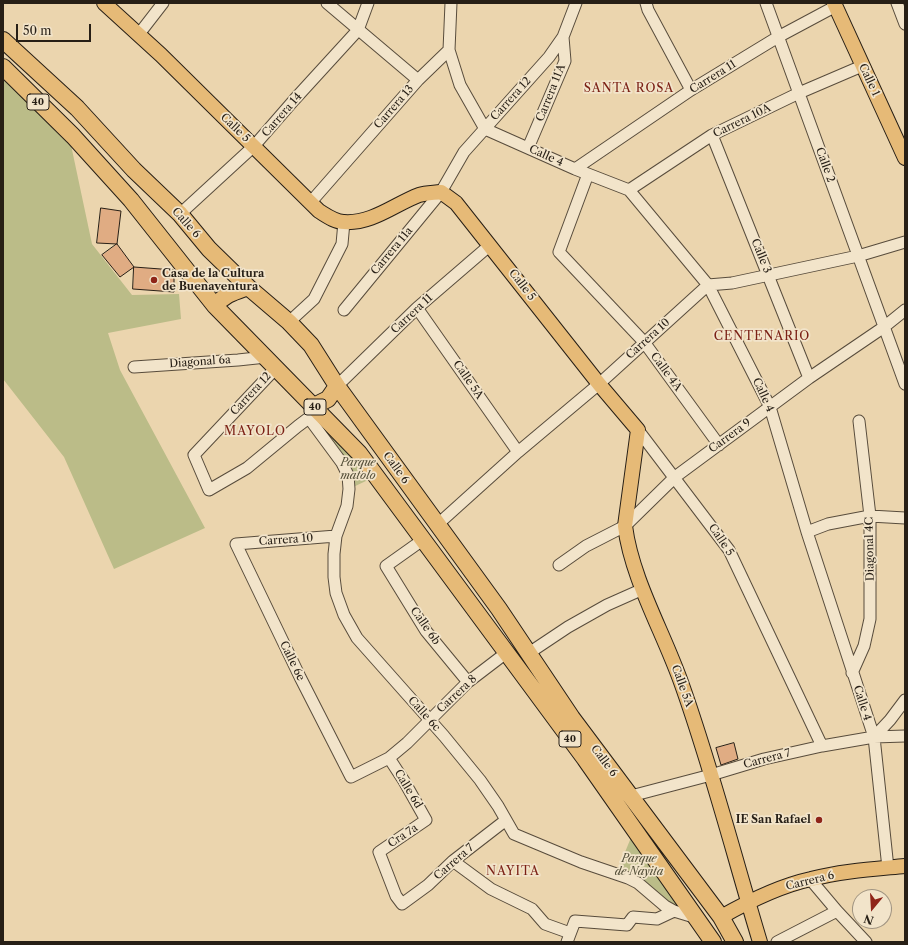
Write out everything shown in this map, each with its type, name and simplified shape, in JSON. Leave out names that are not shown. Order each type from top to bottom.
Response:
[{"type":"highway","name":"Calle 6","points":[[3,40],[77,108],[134,170],[180,214],[209,249],[248,287],[289,322],[311,345],[337,386],[498,609],[572,718],[721,917],[735,942]]},
{"type":"highway","name":"Calle 6","points":[[3,67],[72,136],[131,200],[215,306],[271,362],[312,412],[359,453],[585,759],[713,942]]},
{"type":"highway","points":[[215,306],[222,298],[248,287]]},
{"type":"highway","points":[[312,412],[328,399],[337,386]]},
{"type":"main road","name":"Calle 5","points":[[104,3],[254,146],[310,203],[319,211],[334,220],[344,222],[361,221],[386,212],[421,194],[441,192],[456,203],[599,384],[638,430]]},
{"type":"main road","name":"Calle 1","points":[[835,5],[905,158]]},
{"type":"main road","name":"Calle 5A","points":[[638,430],[624,526],[630,552],[643,589],[681,682],[699,735],[760,942]]},
{"type":"main road","name":"Carrera 6","points":[[721,917],[748,902],[786,886],[810,879],[905,866]]},
{"type":"street","points":[[138,34],[163,3]]},
{"type":"street","points":[[327,3],[418,80]]},
{"type":"street","name":"Carrera 14","points":[[180,214],[254,146],[358,30],[368,3]]},
{"type":"street","points":[[451,3],[449,50],[460,85],[485,129]]},
{"type":"street","name":"Carrera 12","points":[[441,192],[464,152],[549,56],[563,37],[576,3]]},
{"type":"street","points":[[646,3],[648,10],[691,90]]},
{"type":"street","name":"Calle 2","points":[[766,3],[905,384]]},
{"type":"street","points":[[897,3],[905,24]]},
{"type":"street","name":"Carrera 11","points":[[575,169],[691,90],[778,37],[835,5]]},
{"type":"street","name":"Carrera 11A","points":[[528,148],[565,62],[563,37]]},
{"type":"street","name":"Carrera 13","points":[[310,203],[418,80],[449,50]]},
{"type":"street","name":"Carrera 10A","points":[[629,190],[712,135],[799,93],[862,66]]},
{"type":"street","name":"Calle 4","points":[[485,129],[575,169],[629,190],[708,285],[770,407],[807,532],[874,737],[888,868]]},
{"type":"street","name":"Calle 3","points":[[712,135],[809,378]]},
{"type":"street","name":"Calle 4A","points":[[588,174],[559,252],[644,342],[719,445]]},
{"type":"street","name":"Carrera 11a","points":[[344,310],[441,192]]},
{"type":"street","points":[[289,322],[314,299],[342,244],[344,222]]},
{"type":"street","points":[[708,285],[732,283],[858,256],[905,242]]},
{"type":"street","name":"Carrera 11","points":[[337,386],[417,308],[489,246]]},
{"type":"street","name":"Carrera 10","points":[[437,525],[518,452],[599,384],[708,285]]},
{"type":"street","name":"Calle 5A","points":[[417,308],[518,452]]},
{"type":"street","name":"Carrera 9","points":[[559,566],[586,546],[624,526],[675,477],[809,378],[884,327],[905,310]]},
{"type":"street","name":"Diagonal 6a","points":[[134,367],[238,360],[271,362]]},
{"type":"street","name":"Carrera 12","points":[[271,362],[194,455],[209,490],[247,468],[298,426],[312,412]]},
{"type":"street","name":"Calle 6c","points":[[312,412],[311,421],[342,463],[348,475],[349,489],[347,506],[336,536],[334,554],[336,593],[344,615],[357,638],[480,780],[498,806],[514,834],[581,862],[628,878],[638,883],[665,906],[674,911],[697,918]]},
{"type":"street","name":"Diagonal 4C","points":[[852,673],[864,646],[870,619],[870,516],[859,421]]},
{"type":"street","name":"Calle 5","points":[[638,430],[729,550],[822,746]]},
{"type":"street","points":[[807,532],[828,524],[870,516],[905,518]]},
{"type":"street","name":"Carrera 10","points":[[236,544],[336,536]]},
{"type":"street","name":"Calle 6b","points":[[424,539],[386,566],[426,631],[468,682]]},
{"type":"street","name":"Calle 6e","points":[[236,544],[300,677],[351,777]]},
{"type":"street","points":[[529,653],[568,627],[608,605],[643,589]]},
{"type":"street","name":"Carrera 8","points":[[351,777],[389,758],[407,743],[468,682],[506,653]]},
{"type":"street","points":[[874,737],[890,720],[905,700]]},
{"type":"street","name":"Carrera 7","points":[[630,796],[711,775],[764,759],[822,746],[874,737],[905,736]]},
{"type":"street","name":"Calle 6d","points":[[389,758],[426,820]]},
{"type":"street","name":"Cra 7a","points":[[402,904],[396,896],[379,852],[426,820]]},
{"type":"street","name":"Carrera 7","points":[[402,904],[428,885],[453,862],[506,820]]},
{"type":"street","points":[[453,862],[491,889],[532,909],[545,924],[569,938],[575,921],[627,925],[633,917],[657,919],[674,911]]},
{"type":"street","points":[[810,879],[866,942]]},
{"type":"street","points":[[776,942],[837,911]]},
{"type":"green space","points":[[3,67],[71,145],[92,244],[132,295],[179,294],[181,319],[108,333],[120,370],[205,528],[114,569],[64,457],[3,379]]},
{"type":"green space","name":"Parque matolo","points":[[314,406],[375,481],[368,480],[349,489],[348,475],[322,436]]},
{"type":"green space","name":"Parque de Nayita","points":[[633,828],[697,918],[616,874],[630,840]]},
{"type":"building","points":[[101,208],[121,211],[117,244],[97,243]]},
{"type":"building","points":[[117,244],[134,267],[120,277],[102,255]]},
{"type":"building","name":"Casa de la Cultura de Buenaventura","points":[[134,267],[174,270],[174,292],[133,289]]},
{"type":"building","points":[[734,743],[738,759],[721,765],[716,748]]},
{"type":"place","name":"Casa de la Cultura de Buenaventura","points":[[154,280]]},
{"type":"place","name":"IE San Rafael","points":[[819,820]]},
{"type":"district","name":"SANTA ROSA","points":[[629,89]]},
{"type":"district","name":"CENTENARIO","points":[[762,337]]},
{"type":"district","name":"MAYOLO","points":[[255,432]]},
{"type":"district","name":"NAYITA","points":[[513,872]]}]
